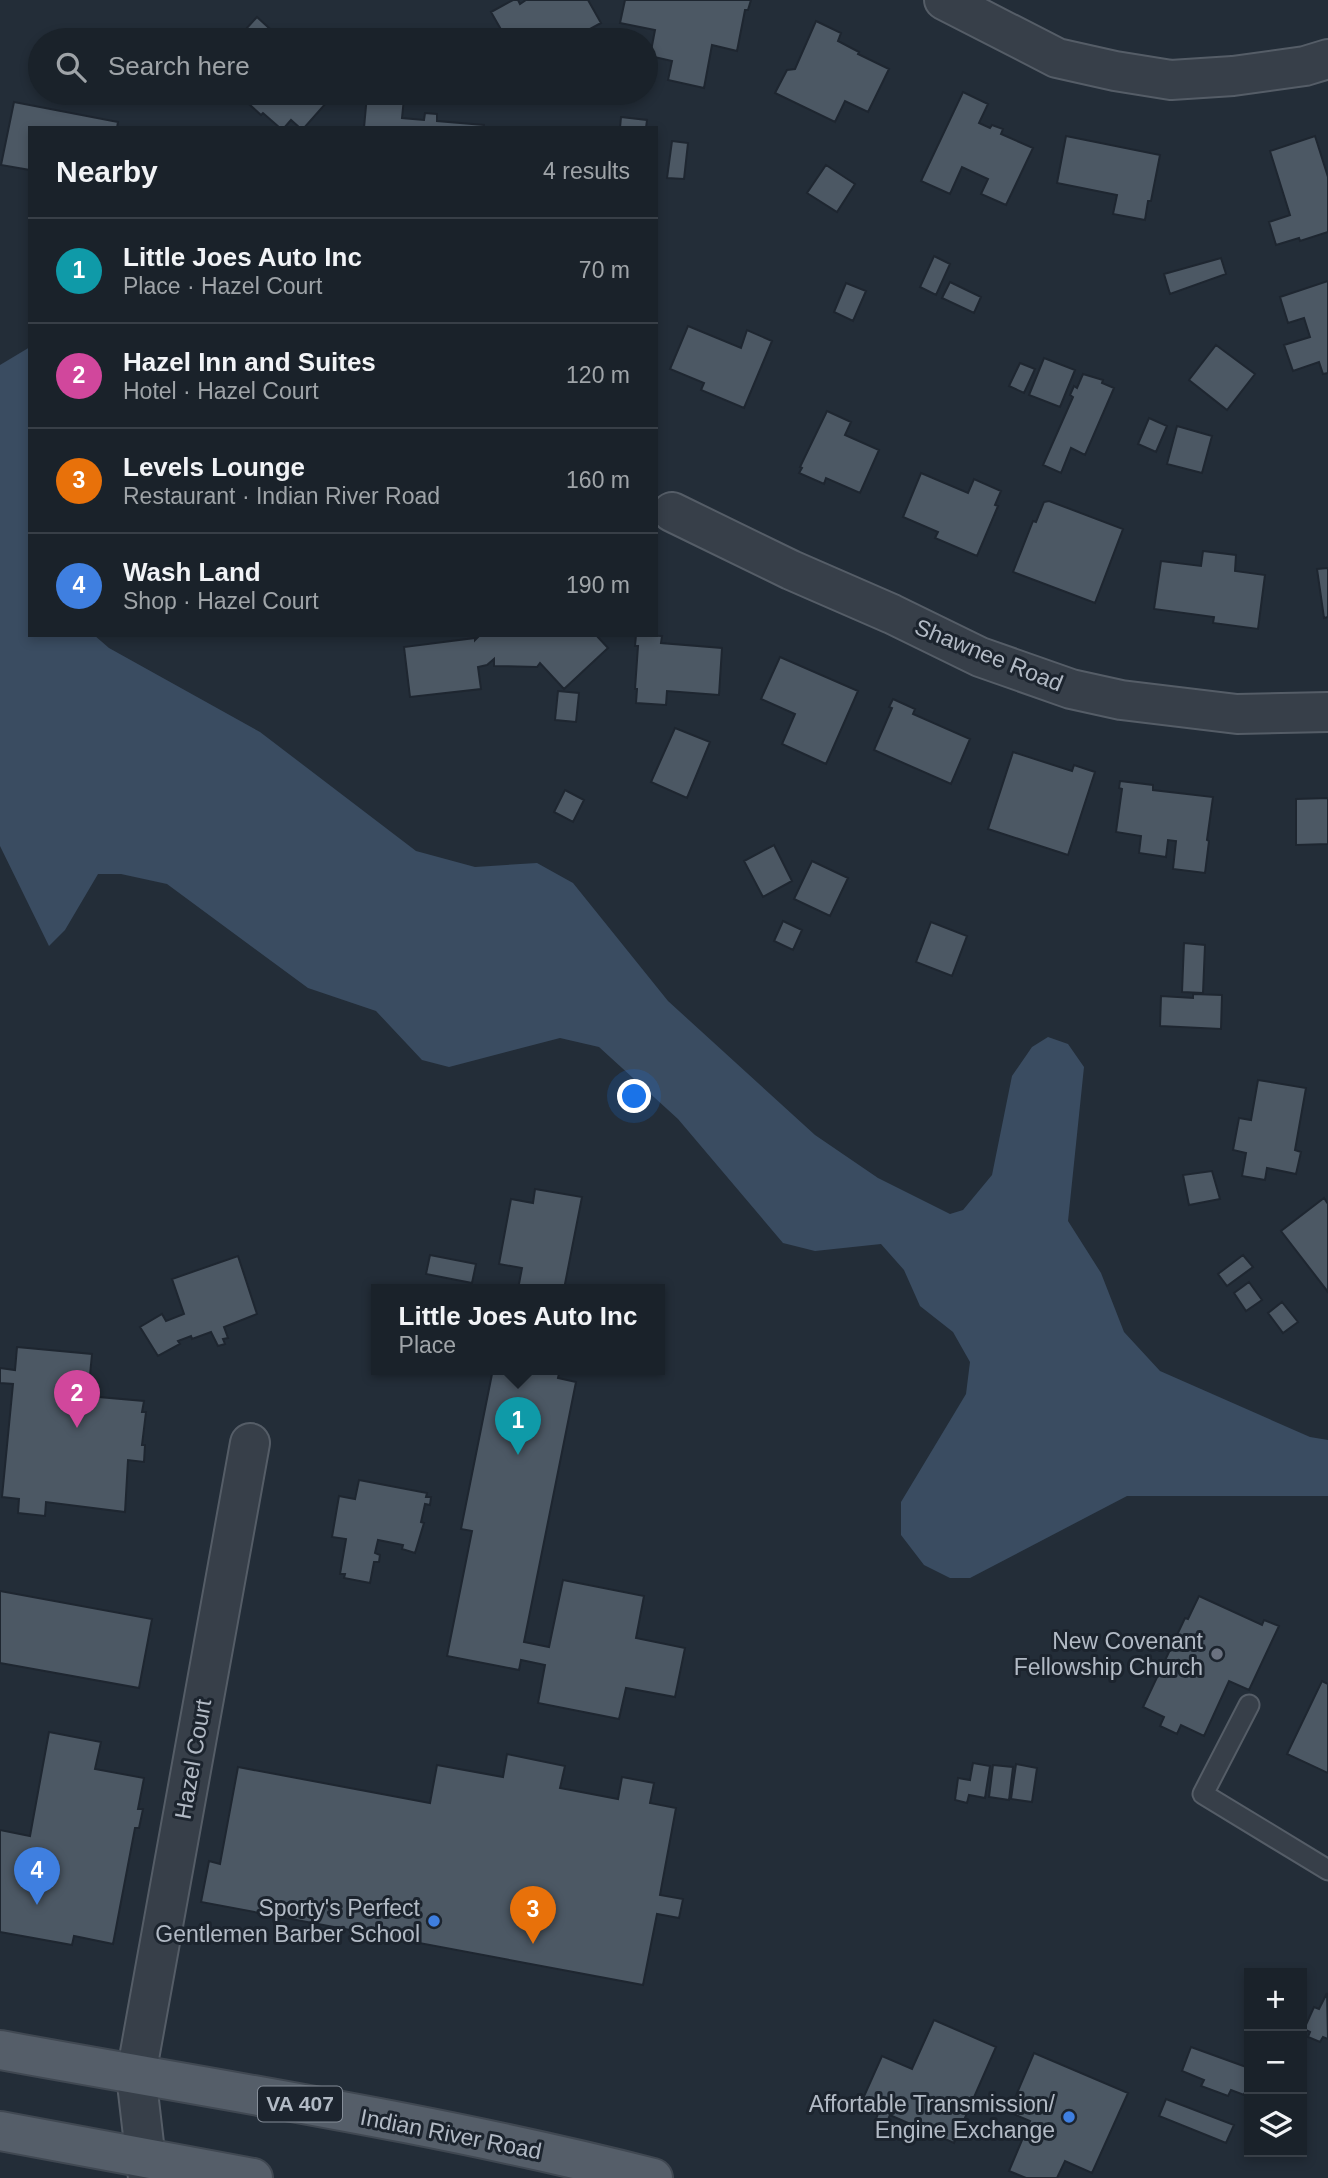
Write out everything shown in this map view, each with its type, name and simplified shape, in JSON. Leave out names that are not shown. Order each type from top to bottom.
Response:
[{"type":"main road","name":"Indian River Road","points":[[0,2050],[464,2136],[587,2161],[653,2178]]},
{"type":"main road","points":[[0,2131],[147,2168],[253,2178]]},
{"type":"street","points":[[944,0],[1057,58],[1115,72],[1171,80],[1233,76],[1306,66],[1328,59]]},
{"type":"street","name":"Shawnee Road","points":[[672,512],[790,570],[892,614],[980,657],[1071,689],[1121,700],[1237,714],[1328,712]]},
{"type":"street","name":"Hazel Court","points":[[147,2168],[136,2075],[250,1443]]},
{"type":"lane","points":[[1249,1705],[1203,1794],[1328,1870]]},
{"type":"water","points":[[28,348],[28,637],[96,637],[109,648],[260,732],[416,851],[475,867],[537,863],[573,883],[668,1001],[815,1135],[878,1178],[950,1214],[963,1210],[992,1175],[1012,1076],[1032,1047],[1048,1037],[1068,1044],[1084,1067],[1068,1221],[1101,1273],[1124,1332],[1160,1371],[1310,1437],[1328,1440],[1328,1496],[1127,1496],[970,1578],[950,1578],[924,1565],[901,1535],[901,1502],[966,1394],[970,1362],[953,1332],[920,1306],[904,1270],[881,1244],[815,1251],[783,1243],[678,1119],[599,1047],[560,1038],[449,1067],[422,1060],[376,1011],[308,988],[167,884],[121,874],[98,874],[65,930],[49,946],[0,846],[0,365]]},
{"type":"building","points":[[513,0],[518,0],[520,4],[526,0],[588,0],[601,23],[592,28],[500,28],[491,12]]},
{"type":"building","points":[[625,0],[751,0],[748,10],[745,10],[737,51],[712,45],[704,88],[668,80],[672,61],[658,58],[658,28],[620,23]]},
{"type":"building","points":[[257,17],[269,28],[247,28]]},
{"type":"building","points":[[816,21],[841,33],[838,41],[889,69],[868,112],[845,101],[835,122],[775,93],[787,70],[795,69]]},
{"type":"building","points":[[963,92],[988,104],[979,123],[990,128],[992,125],[1003,129],[1001,134],[1033,148],[1006,205],[981,194],[988,179],[962,167],[950,194],[921,181]]},
{"type":"building","points":[[14,102],[118,122],[117,126],[28,126],[28,170],[1,165]]},
{"type":"building","points":[[250,105],[324,105],[306,126],[298,126],[291,120],[286,126],[278,126],[263,113],[261,115]]},
{"type":"building","points":[[366,105],[403,105],[402,118],[424,120],[425,113],[437,114],[437,121],[484,125],[484,126],[364,126]]},
{"type":"building","points":[[621,117],[647,120],[646,126],[620,126]]},
{"type":"building","points":[[1066,136],[1160,155],[1145,220],[1113,214],[1117,195],[1057,183]]},
{"type":"building","points":[[1315,136],[1328,177],[1328,232],[1276,245],[1269,222],[1290,215],[1270,151]]},
{"type":"building","points":[[672,141],[688,143],[684,179],[667,178]]},
{"type":"building","points":[[826,165],[855,184],[837,212],[807,193]]},
{"type":"building","points":[[934,256],[950,264],[936,295],[920,287]]},
{"type":"building","points":[[1221,258],[1226,274],[1170,294],[1164,274]]},
{"type":"building","points":[[1328,281],[1328,373],[1323,374],[1319,362],[1293,371],[1284,345],[1310,337],[1304,318],[1288,323],[1280,297]]},
{"type":"building","points":[[950,282],[981,297],[974,313],[942,298]]},
{"type":"building","points":[[846,283],[866,291],[853,321],[834,312]]},
{"type":"building","points":[[688,326],[741,348],[747,330],[772,341],[744,408],[701,390],[704,383],[670,369]]},
{"type":"building","points":[[1216,345],[1255,374],[1227,410],[1189,380]]},
{"type":"building","points":[[1044,358],[1075,370],[1060,407],[1029,395]]},
{"type":"building","points":[[1020,363],[1035,369],[1024,393],[1009,386]]},
{"type":"building","points":[[1083,374],[1103,380],[1102,383],[1114,388],[1085,455],[1071,448],[1061,473],[1043,465],[1073,397],[1070,395],[1074,386],[1077,388]]},
{"type":"building","points":[[827,411],[851,422],[845,435],[879,450],[860,493],[826,478],[824,484],[799,473]]},
{"type":"building","points":[[1149,418],[1167,426],[1156,452],[1138,444]]},
{"type":"building","points":[[1177,426],[1212,436],[1202,473],[1167,464]]},
{"type":"building","points":[[921,473],[968,493],[974,479],[1001,491],[995,505],[998,506],[977,556],[935,538],[938,532],[903,517]]},
{"type":"building","points":[[1049,501],[1123,529],[1095,603],[1013,572],[1033,521],[1036,522],[1044,502]]},
{"type":"building","points":[[1203,551],[1236,555],[1235,571],[1265,575],[1258,629],[1213,623],[1214,617],[1154,609],[1161,561],[1201,566]]},
{"type":"building","points":[[1328,568],[1328,617],[1324,618],[1317,569]]},
{"type":"building","points":[[658,636],[662,636],[661,643],[722,648],[719,695],[667,691],[666,705],[636,703],[638,646],[635,646],[636,637]]},
{"type":"building","points":[[478,637],[598,637],[608,648],[564,689],[540,663],[537,667],[494,666],[494,659],[487,665],[478,667],[481,689],[410,697],[404,647],[475,640]]},
{"type":"building","points":[[780,657],[858,691],[826,764],[782,744],[795,714],[761,699]]},
{"type":"building","points":[[558,691],[579,693],[576,722],[555,720]]},
{"type":"building","points":[[893,699],[915,709],[913,714],[970,739],[951,784],[874,750],[892,708],[889,707]]},
{"type":"building","points":[[675,728],[710,742],[687,798],[651,782]]},
{"type":"building","points":[[1013,752],[1072,771],[1074,765],[1095,772],[1068,855],[988,829]]},
{"type":"building","points":[[1120,781],[1153,785],[1153,790],[1213,797],[1205,873],[1173,869],[1176,841],[1168,840],[1166,857],[1139,853],[1141,836],[1116,832],[1122,789],[1119,788]]},
{"type":"building","points":[[565,790],[584,800],[573,822],[554,812]]},
{"type":"building","points":[[1328,798],[1328,844],[1296,845],[1296,799]]},
{"type":"building","points":[[774,845],[792,881],[763,897],[744,861]]},
{"type":"building","points":[[812,861],[848,878],[830,916],[794,899]]},
{"type":"building","points":[[783,921],[802,930],[793,950],[774,941]]},
{"type":"building","points":[[931,922],[967,936],[952,976],[916,962]]},
{"type":"building","points":[[1184,943],[1205,945],[1203,993],[1182,992]]},
{"type":"building","points":[[1193,994],[1222,995],[1221,1029],[1160,1026],[1161,996],[1193,998]]},
{"type":"building","points":[[1258,1080],[1306,1088],[1295,1150],[1301,1152],[1296,1174],[1267,1168],[1265,1180],[1242,1176],[1246,1153],[1233,1150],[1239,1118],[1251,1120]]},
{"type":"building","points":[[1212,1171],[1220,1199],[1189,1205],[1183,1175]]},
{"type":"building","points":[[535,1189],[582,1197],[565,1284],[519,1284],[522,1268],[499,1264],[511,1199],[533,1203]]},
{"type":"building","points":[[1324,1198],[1328,1204],[1328,1292],[1281,1231]]},
{"type":"building","points":[[430,1255],[476,1264],[472,1283],[426,1274]]},
{"type":"building","points":[[1243,1255],[1253,1267],[1227,1286],[1218,1274]]},
{"type":"building","points":[[238,1256],[257,1314],[224,1327],[228,1338],[223,1339],[225,1344],[218,1346],[211,1332],[178,1341],[180,1344],[158,1356],[140,1327],[162,1314],[166,1321],[184,1314],[172,1279]]},
{"type":"building","points":[[1249,1282],[1262,1300],[1246,1311],[1234,1293]]},
{"type":"building","points":[[1282,1302],[1298,1322],[1283,1333],[1268,1313]]},
{"type":"building","points":[[17,1347],[92,1354],[88,1396],[144,1401],[144,1462],[128,1460],[125,1512],[46,1502],[45,1516],[18,1513],[19,1499],[2,1497],[13,1384],[0,1383],[0,1368],[15,1370]]},
{"type":"building","points":[[492,1375],[559,1375],[558,1378],[576,1382],[524,1642],[549,1647],[563,1580],[644,1596],[636,1638],[685,1648],[675,1697],[626,1688],[619,1719],[538,1703],[545,1665],[521,1660],[519,1670],[447,1656],[472,1531],[461,1529]]},
{"type":"building","points":[[359,1480],[427,1493],[426,1497],[431,1497],[430,1505],[425,1504],[421,1522],[424,1523],[415,1553],[402,1549],[403,1545],[378,1540],[375,1553],[380,1555],[379,1562],[374,1562],[370,1583],[344,1578],[345,1574],[340,1574],[346,1539],[332,1537],[339,1496],[355,1499]]},
{"type":"building","points":[[0,1591],[152,1619],[139,1688],[0,1663]]},
{"type":"building","name":"New Covenant Fellowship Church","points":[[1199,1596],[1262,1625],[1264,1620],[1279,1626],[1249,1690],[1229,1681],[1204,1736],[1181,1725],[1177,1734],[1160,1726],[1164,1717],[1143,1707],[1185,1618],[1188,1619]]},
{"type":"building","points":[[1322,1681],[1328,1684],[1328,1773],[1287,1754]]},
{"type":"building","points":[[49,1732],[101,1742],[95,1769],[144,1778],[138,1809],[143,1809],[139,1828],[135,1828],[113,1944],[74,1936],[72,1945],[0,1932],[0,1830],[30,1836]]},
{"type":"building","points":[[507,1754],[565,1766],[560,1788],[618,1799],[622,1777],[654,1783],[650,1803],[676,1808],[660,1895],[683,1899],[679,1918],[657,1914],[643,1985],[201,1902],[209,1861],[220,1864],[238,1767],[430,1803],[437,1765],[503,1777]]},
{"type":"building","points":[[973,1763],[990,1766],[985,1798],[969,1795],[967,1803],[955,1800],[958,1778],[970,1780]]},
{"type":"building","points":[[1016,1764],[1037,1768],[1032,1802],[1011,1799]]},
{"type":"building","points":[[993,1765],[1013,1767],[1009,1800],[989,1797]]},
{"type":"building","points":[[1327,1993],[1328,2039],[1323,2037],[1320,2042],[1308,2037],[1310,2032],[1307,2030],[1307,2022],[1314,2007],[1319,2009]]},
{"type":"building","points":[[934,2020],[996,2047],[954,2143],[890,2115],[886,2124],[876,2119],[879,2111],[861,2103],[882,2056],[912,2069]]},
{"type":"building","points":[[1191,2047],[1244,2066],[1244,2095],[1231,2090],[1228,2096],[1201,2086],[1204,2080],[1182,2071]]},
{"type":"building","name":"Affortable Transmission/ Engine Exchange","points":[[1034,2053],[1128,2093],[1092,2173],[1065,2161],[1057,2178],[1026,2178],[1009,2171],[1030,2121],[1009,2112]]},
{"type":"building","points":[[1166,2099],[1234,2125],[1226,2143],[1159,2116]]},
{"type":"place","name":"Hazel Inn and Suites","points":[[77,1428]]},
{"type":"place","name":"Little Joes Auto Inc","points":[[518,1455]]},
{"type":"place","name":"New Covenant Fellowship Church","points":[[1217,1654]]},
{"type":"place","name":"Wash Land","points":[[37,1905]]},
{"type":"place","name":"Sporty's Perfect Gentlemen Barber School","points":[[434,1921]]},
{"type":"place","name":"Levels Lounge","points":[[533,1944]]},
{"type":"place","name":"Affortable Transmission/ Engine Exchange","points":[[1069,2117]]}]
